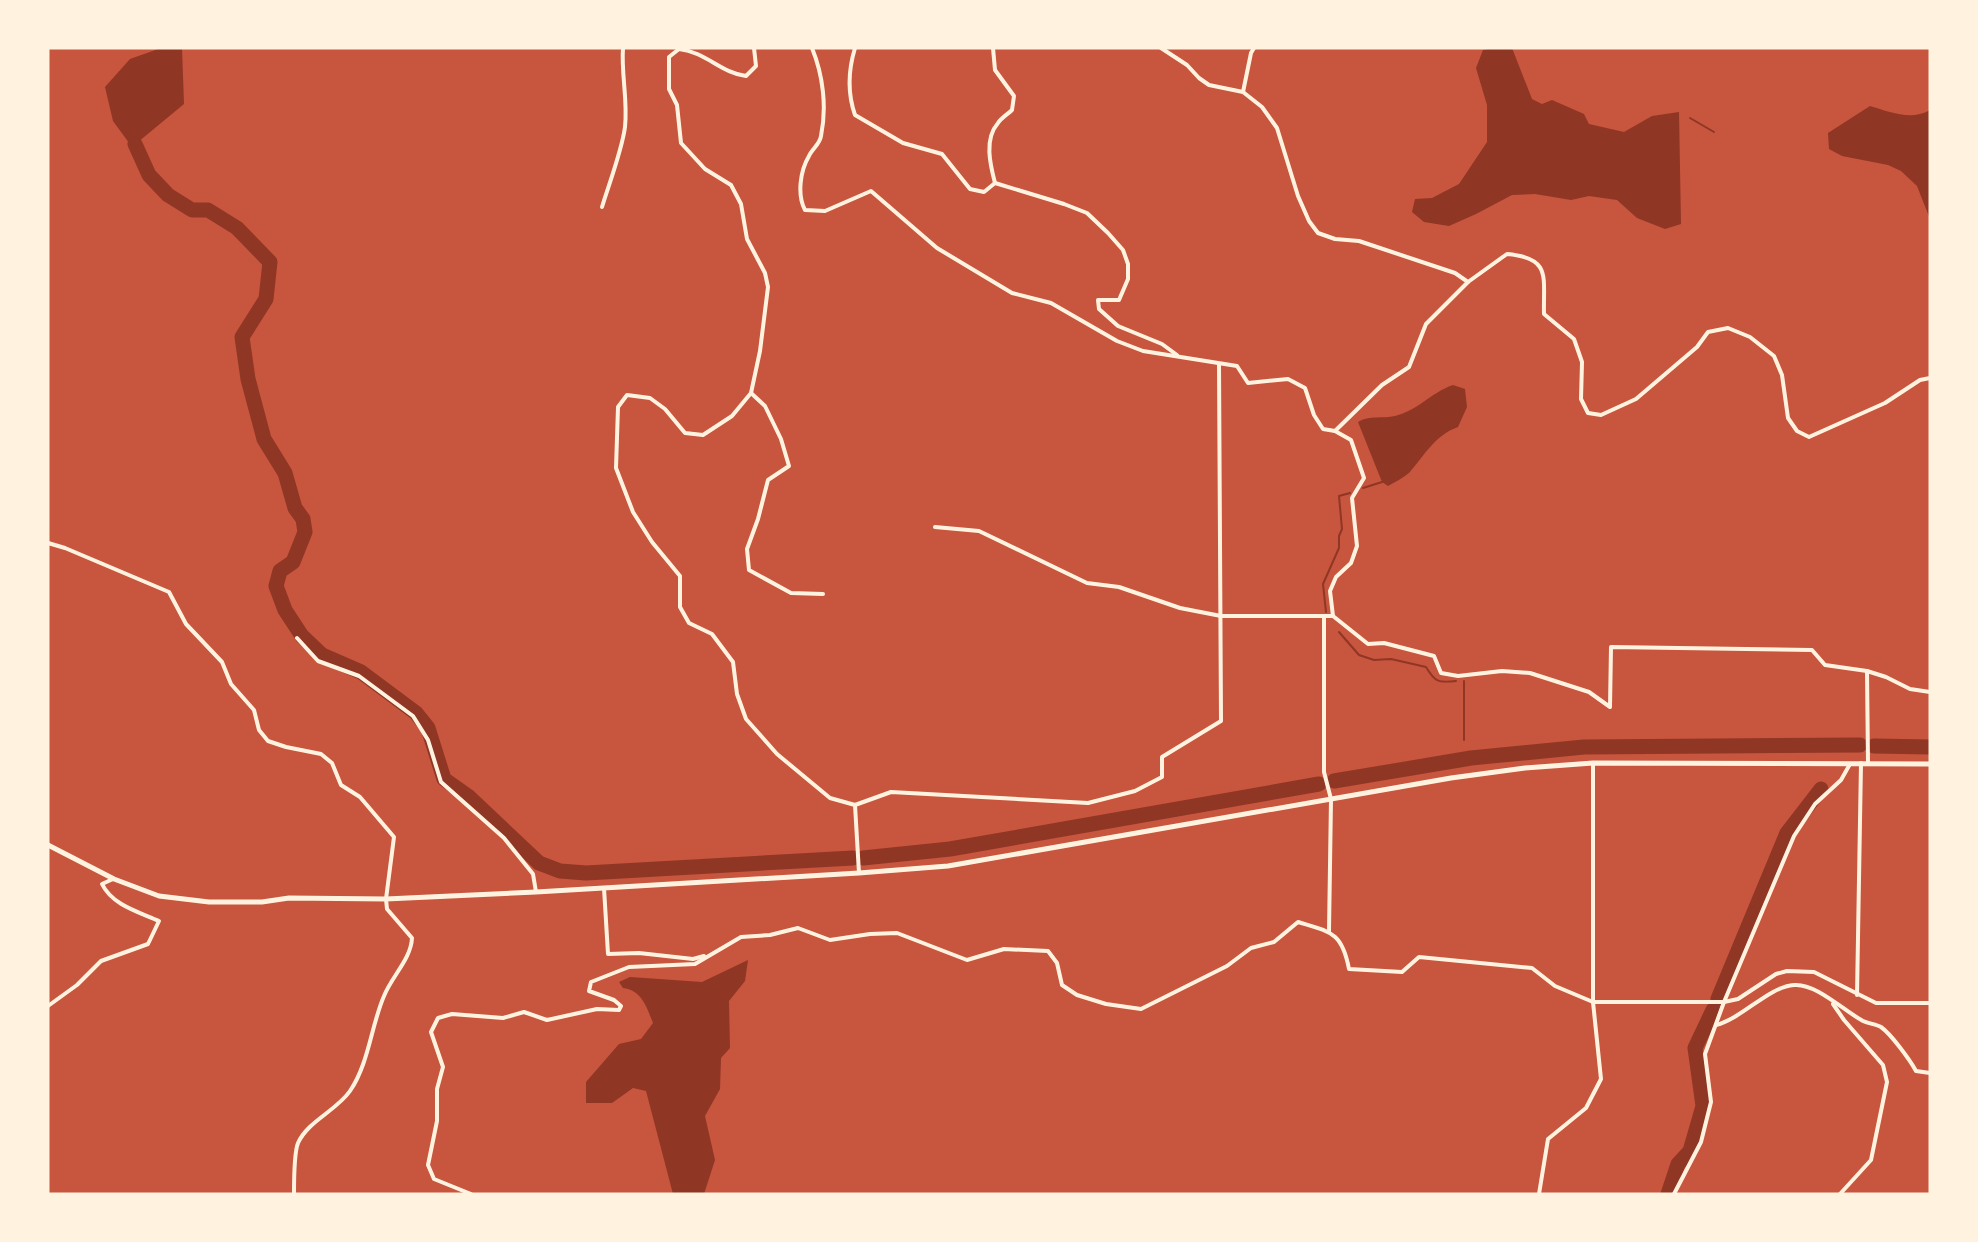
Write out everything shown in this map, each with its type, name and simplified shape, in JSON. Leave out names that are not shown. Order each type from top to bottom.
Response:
[{"type":"main road","points":[[48,845],[114,879],[159,896],[208,902],[262,902],[289,898],[386,899],[536,892],[948,866],[1451,778],[1525,768],[1593,763],[1930,764]]},
{"type":"street","points":[[602,207],[625,128],[626,95],[621,67],[623,48]]},
{"type":"street","points":[[754,48],[756,66],[746,76],[734,75],[690,50],[679,49],[669,57],[669,89],[677,105],[681,143],[705,169],[730,185],[741,204],[747,239],[765,273],[768,287],[760,351],[751,393],[732,416],[703,435],[685,433],[665,409],[650,398],[627,395],[618,406],[616,468],[633,512],[652,542],[680,576],[680,607],[689,623],[712,634],[733,662],[737,694],[746,718],[777,754],[830,798],[855,805],[891,792],[1088,803],[1135,791],[1162,777],[1162,758],[1221,721],[1219,364]]},
{"type":"street","points":[[812,48],[820,66],[824,108],[821,139],[808,157],[802,175],[800,200],[805,210],[825,211],[871,191],[937,248],[1012,293],[1051,303],[1117,341],[1143,351],[1237,366],[1248,383],[1288,379],[1305,388],[1314,415],[1323,429],[1335,431],[1352,440],[1364,478],[1352,498],[1357,546],[1351,562],[1336,577],[1330,591],[1333,616],[1368,644],[1384,643],[1434,656],[1441,673],[1458,676],[1502,671],[1530,674],[1589,692],[1610,707],[1611,647],[1812,650],[1825,665],[1867,671],[1886,677],[1910,689],[1930,692]]},
{"type":"street","points":[[855,48],[849,68],[851,101],[855,115],[903,143],[942,154],[970,189],[984,192],[995,183]]},
{"type":"street","points":[[993,48],[994,70],[1014,96],[1012,111],[997,124],[990,139],[989,161],[995,183]]},
{"type":"street","points":[[1161,48],[1187,65],[1209,85],[1243,92],[1262,107],[1277,128],[1298,195],[1309,221],[1318,233],[1335,239],[1359,241],[1455,273],[1468,282]]},
{"type":"street","points":[[1243,92],[1254,48]]},
{"type":"street","points":[[995,183],[1087,213],[1123,250],[1128,264],[1128,279],[1119,300],[1098,300],[1098,309],[1118,326],[1162,344],[1180,357]]},
{"type":"street","points":[[1335,431],[1382,385],[1409,368],[1426,324],[1468,282],[1507,254],[1525,256],[1537,261],[1543,272],[1545,314],[1574,339],[1582,362],[1581,399],[1588,413],[1600,416],[1636,399],[1697,348],[1708,332],[1728,328],[1750,336],[1774,356],[1782,375],[1788,418],[1797,431],[1809,437],[1885,403],[1920,380],[1930,378]]},
{"type":"street","points":[[751,393],[765,406],[781,439],[789,466],[768,480],[747,549],[749,570],[791,593],[823,594]]},
{"type":"street","points":[[935,527],[979,531],[1087,583],[1119,587],[1180,608],[1221,616],[1333,616]]},
{"type":"street","points":[[48,543],[169,592],[186,624],[222,662],[231,684],[254,710],[259,730],[268,741],[321,754],[332,763],[342,785],[360,797],[394,837],[386,899],[387,909],[412,938],[411,948],[384,996],[362,1067],[349,1092],[310,1127],[298,1144],[294,1194]]},
{"type":"street","points":[[1324,617],[1324,772],[1331,799],[1329,931]]},
{"type":"street","points":[[297,638],[318,661],[358,676],[413,716],[428,740],[441,782],[504,838],[533,874],[536,892]]},
{"type":"street","points":[[1857,995],[1867,671]]},
{"type":"street","points":[[1539,1194],[1548,1138],[1586,1108],[1600,1079],[1593,1002],[1593,763]]},
{"type":"street","points":[[1674,1194],[1701,1142],[1712,1102],[1705,1054],[1724,1002],[1794,836],[1815,804],[1841,780],[1850,763]]},
{"type":"street","points":[[855,805],[859,873]]},
{"type":"street","points":[[48,1006],[77,985],[101,961],[148,944],[159,921],[126,907],[107,894],[102,884],[114,879]]},
{"type":"street","points":[[604,888],[608,954],[639,953],[693,959],[708,955]]},
{"type":"street","points":[[471,1194],[434,1179],[428,1165],[437,1121],[437,1089],[443,1067],[431,1032],[438,1018],[452,1014],[503,1018],[524,1012],[547,1020],[597,1009],[619,1010],[621,1006],[614,1000],[589,991],[591,982],[629,967],[696,964],[741,937],[770,935],[798,928],[830,940],[870,934],[897,933],[968,960],[1004,949],[1048,951],[1058,963],[1062,985],[1077,995],[1106,1004],[1141,1009],[1227,966],[1251,948],[1274,942],[1298,922],[1329,931],[1345,948],[1349,969],[1402,972],[1419,957],[1532,968],[1555,986],[1593,1002],[1724,1002],[1738,999],[1776,974],[1787,971],[1814,972],[1876,1003],[1930,1003]]},
{"type":"street","points":[[1715,1025],[1729,1022],[1779,990],[1795,985],[1813,989],[1865,1022],[1881,1027],[1910,1060],[1916,1071],[1930,1073]]},
{"type":"street","points":[[1832,1001],[1844,1020],[1883,1065],[1887,1082],[1871,1160],[1840,1194]]},
{"type":"shaded area","points":[[161,48],[182,48],[184,104],[132,147],[113,121],[105,87],[130,59]]},
{"type":"shaded area","points":[[1512,48],[1532,99],[1542,104],[1552,100],[1584,114],[1589,124],[1624,132],[1652,116],[1679,112],[1681,224],[1665,229],[1637,218],[1617,200],[1589,196],[1571,200],[1535,194],[1512,195],[1449,226],[1424,222],[1412,212],[1415,199],[1432,198],[1459,184],[1487,142],[1487,105],[1476,68],[1483,50]]},
{"type":"shaded area","points":[[1870,106],[1908,115],[1930,110],[1930,219],[1917,186],[1901,171],[1888,165],[1842,156],[1829,149],[1828,133]]},
{"type":"shaded area","points":[[1453,385],[1465,389],[1467,407],[1458,427],[1436,441],[1407,475],[1388,486],[1382,482],[1358,422],[1403,413]]},
{"type":"shaded area","points":[[748,960],[745,981],[729,1001],[730,1048],[721,1058],[720,1089],[705,1116],[715,1160],[704,1194],[673,1194],[646,1091],[633,1088],[612,1103],[586,1103],[586,1082],[619,1044],[641,1039],[653,1023],[639,996],[623,988],[619,982],[630,977],[702,982]]},
{"type":"waterway","points":[[1690,118],[1714,132]]},
{"type":"waterway","points":[[135,144],[149,175],[168,195],[192,210],[208,210],[237,228],[270,262],[266,299],[242,337],[248,379],[264,439],[285,473],[295,508],[303,519],[305,532],[293,562],[280,571],[276,586],[285,610],[302,636],[322,655],[361,672],[416,713],[428,728],[444,779],[468,796],[539,863],[560,871],[586,873],[853,858]]},
{"type":"waterway","points":[[1363,488],[1382,482]]},
{"type":"waterway","points":[[1326,612],[1323,584],[1339,548],[1339,536],[1342,529],[1339,496],[1350,493]]},
{"type":"waterway","points":[[1339,632],[1359,655],[1374,660],[1391,659],[1426,667],[1438,680],[1456,681]]},
{"type":"waterway","points":[[1464,681],[1464,740]]},
{"type":"waterway","points":[[1334,781],[1471,758],[1584,747],[1860,745]]},
{"type":"waterway","points":[[1874,746],[1930,747]]},
{"type":"waterway","points":[[863,858],[950,849],[1319,784]]},
{"type":"waterway","points":[[1718,999],[1787,833],[1821,789]]},
{"type":"waterway","points":[[1668,1194],[1678,1164],[1690,1151],[1703,1106],[1695,1048],[1713,1010]]}]
